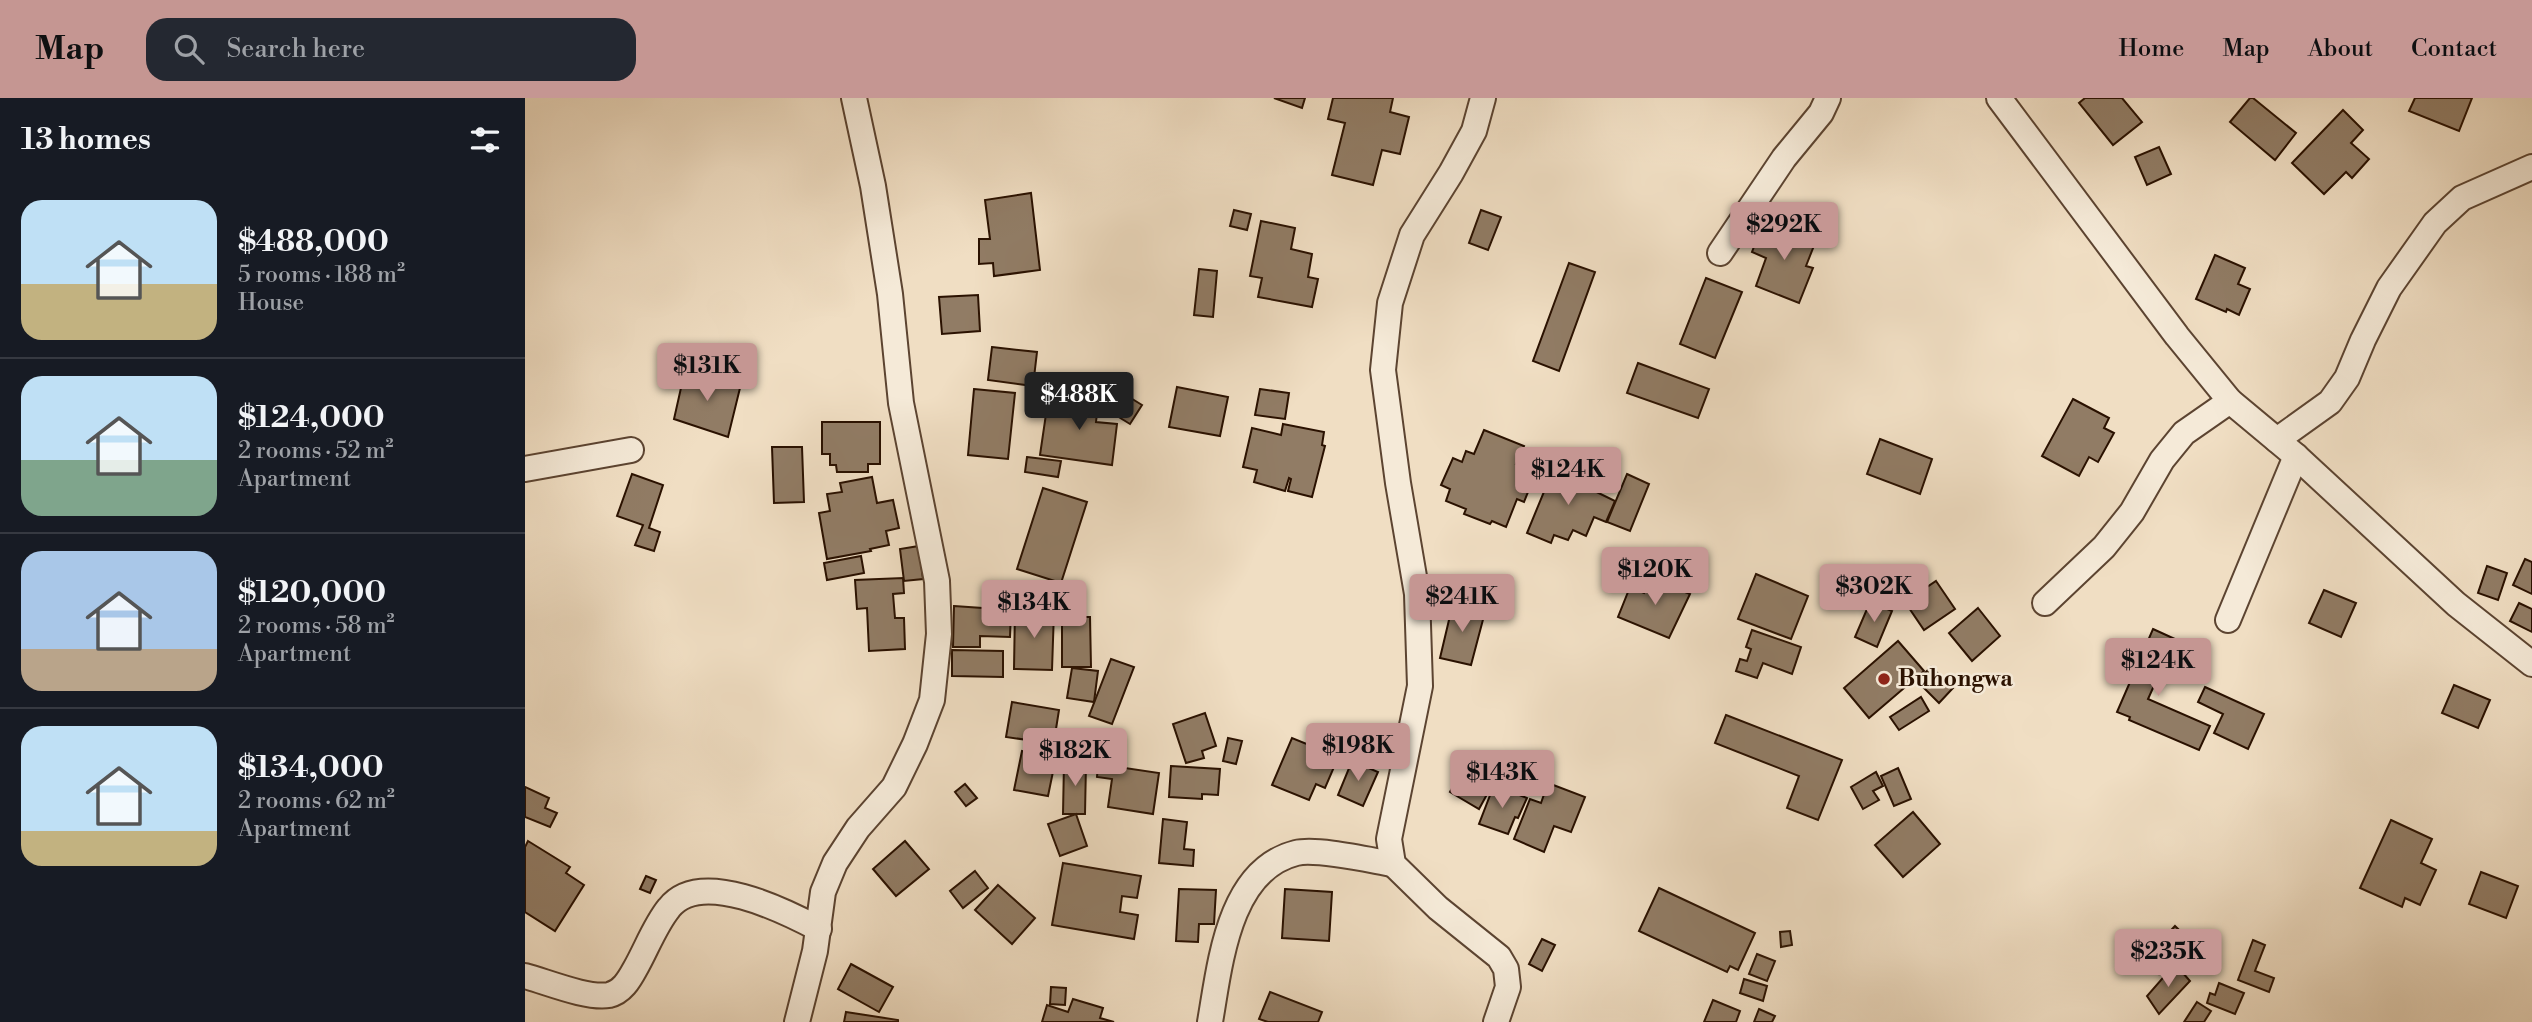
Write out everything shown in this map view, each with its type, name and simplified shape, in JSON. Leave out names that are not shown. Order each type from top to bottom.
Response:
[{"type":"street","points":[[797,1022],[819,929],[823,892],[835,863],[857,828],[894,787],[915,744],[932,700],[939,634],[937,581],[901,403],[890,293],[876,199],[853,98]]},
{"type":"street","points":[[1392,864],[1389,839],[1420,686],[1417,594],[1398,483],[1383,370],[1390,303],[1412,235],[1474,131],[1483,98]]},
{"type":"street","points":[[1720,253],[1784,158],[1821,113],[1828,98]]},
{"type":"street","points":[[1999,98],[2177,336],[2230,401],[2296,456],[2456,604],[2532,664]]},
{"type":"street","points":[[2277,440],[2330,402],[2347,378],[2389,289],[2435,223],[2462,198],[2532,167]]},
{"type":"street","points":[[2045,603],[2104,547],[2131,512],[2162,460],[2184,433],[2230,401]]},
{"type":"street","points":[[525,469],[631,450]]},
{"type":"street","points":[[2228,620],[2296,456]]},
{"type":"street","points":[[1210,1022],[1220,966],[1236,907],[1262,869],[1296,853],[1340,855],[1392,864],[1438,908],[1499,957],[1506,969],[1508,987],[1496,1022]]},
{"type":"street","points":[[525,976],[590,994],[610,995],[627,985],[670,906],[694,892],[746,896],[819,929]]},
{"type":"building","points":[[1274,98],[1305,98],[1302,108]]},
{"type":"building","points":[[1333,98],[1393,98],[1390,112],[1409,117],[1400,154],[1382,150],[1373,185],[1332,175],[1345,123],[1328,119]]},
{"type":"building","points":[[2085,98],[2122,98],[2142,122],[2113,145],[2079,103]]},
{"type":"building","points":[[2250,98],[2296,133],[2275,160],[2230,122]]},
{"type":"building","points":[[2415,98],[2472,98],[2459,131],[2409,111]]},
{"type":"building","points":[[2343,110],[2363,130],[2351,143],[2369,159],[2352,178],[2346,172],[2324,194],[2292,163]]},
{"type":"building","points":[[2159,147],[2171,174],[2147,185],[2135,157]]},
{"type":"building","points":[[1031,193],[1040,270],[994,276],[993,263],[979,264],[979,239],[990,239],[985,200]]},
{"type":"building","points":[[1234,210],[1251,214],[1247,230],[1230,226]]},
{"type":"building","points":[[1481,210],[1501,217],[1488,250],[1469,243]]},
{"type":"building","points":[[1261,221],[1295,228],[1291,249],[1312,254],[1308,277],[1318,279],[1312,307],[1258,297],[1262,278],[1250,276]]},
{"type":"building","points":[[1763,223],[1815,243],[1806,266],[1813,268],[1799,303],[1756,286],[1766,258],[1752,252]]},
{"type":"building","points":[[2215,255],[2245,268],[2238,284],[2250,289],[2239,315],[2196,299]]},
{"type":"building","points":[[1569,263],[1595,272],[1559,371],[1533,361]]},
{"type":"building","points":[[1199,269],[1217,271],[1213,317],[1194,315]]},
{"type":"building","points":[[1706,278],[1742,292],[1715,358],[1680,344]]},
{"type":"building","points":[[978,295],[980,331],[942,334],[939,297]]},
{"type":"building","points":[[992,347],[1037,352],[1033,386],[988,380]]},
{"type":"building","points":[[1638,363],[1709,389],[1698,418],[1627,393]]},
{"type":"building","points":[[685,370],[740,388],[728,437],[674,419]]},
{"type":"building","points":[[1177,387],[1228,397],[1220,436],[1169,427]]},
{"type":"building","points":[[974,389],[1015,393],[1008,459],[968,455]]},
{"type":"building","points":[[1116,389],[1142,405],[1130,424],[1104,408]]},
{"type":"building","points":[[1260,389],[1289,393],[1285,419],[1255,415]]},
{"type":"building","points":[[1066,392],[1099,396],[1096,422],[1117,424],[1112,465],[1040,455],[1046,414],[1062,416]]},
{"type":"building","points":[[2073,399],[2109,418],[2104,428],[2114,433],[2098,462],[2089,457],[2079,476],[2042,456]]},
{"type":"building","points":[[822,422],[880,422],[880,464],[868,464],[868,472],[837,472],[836,465],[830,465],[830,454],[822,454]]},
{"type":"building","points":[[1283,424],[1324,432],[1322,445],[1325,446],[1312,497],[1288,491],[1289,478],[1285,491],[1254,482],[1257,470],[1243,467],[1252,428],[1281,435]]},
{"type":"building","points":[[1484,430],[1524,446],[1516,464],[1528,469],[1526,474],[1534,477],[1524,502],[1517,499],[1506,527],[1464,514],[1466,509],[1446,501],[1450,489],[1441,485],[1453,458],[1462,462],[1466,451],[1474,454]]},
{"type":"building","points":[[1880,439],[1932,459],[1920,494],[1867,474]]},
{"type":"building","points":[[772,447],[802,447],[804,502],[774,503]]},
{"type":"building","points":[[1027,457],[1061,461],[1058,477],[1025,472]]},
{"type":"building","points":[[1555,465],[1581,476],[1578,483],[1615,501],[1606,522],[1594,517],[1586,536],[1573,530],[1568,540],[1554,535],[1551,543],[1527,533]]},
{"type":"building","points":[[632,474],[663,485],[649,528],[660,532],[654,551],[635,545],[643,525],[617,516]]},
{"type":"building","points":[[1627,474],[1649,484],[1630,531],[1607,522]]},
{"type":"building","points":[[872,477],[877,503],[893,500],[899,528],[886,531],[889,545],[827,559],[819,513],[830,511],[827,494],[842,492],[840,483]]},
{"type":"building","points":[[1043,488],[1087,502],[1061,583],[1017,569]]},
{"type":"building","points":[[919,546],[923,579],[904,581],[900,549]]},
{"type":"building","points":[[861,556],[864,573],[827,580],[824,563]]},
{"type":"building","points":[[2525,559],[2532,562],[2532,594],[2513,585]]},
{"type":"building","points":[[2487,566],[2507,573],[2498,600],[2478,593]]},
{"type":"building","points":[[1756,574],[1808,596],[1791,639],[1738,619]]},
{"type":"building","points":[[903,578],[904,593],[893,594],[895,618],[904,618],[905,649],[869,651],[867,608],[857,609],[855,580]]},
{"type":"building","points":[[1650,578],[1690,594],[1669,638],[1618,617],[1630,587],[1644,593]]},
{"type":"building","points":[[1936,581],[1955,609],[1924,630],[1905,602]]},
{"type":"building","points":[[2324,590],[2356,603],[2341,637],[2309,623]]},
{"type":"building","points":[[1870,602],[1892,611],[1877,647],[1855,637]]},
{"type":"building","points":[[1453,603],[1485,612],[1471,665],[1440,658]]},
{"type":"building","points":[[2519,603],[2532,609],[2532,632],[2510,621]]},
{"type":"building","points":[[954,606],[1011,610],[1010,637],[980,636],[980,647],[953,647]]},
{"type":"building","points":[[1978,608],[2000,636],[1972,661],[1949,633]]},
{"type":"building","points":[[1015,609],[1054,611],[1052,670],[1014,669]]},
{"type":"building","points":[[1062,617],[1090,617],[1091,667],[1062,667]]},
{"type":"building","points":[[2153,629],[2175,639],[2148,699],[2210,726],[2199,750],[2129,720],[2130,717],[2117,712]]},
{"type":"building","points":[[1752,630],[1801,647],[1792,674],[1763,663],[1757,678],[1736,671],[1740,659],[1747,661],[1751,649],[1746,647]]},
{"type":"building","name":"Buhongwa","points":[[1898,641],[1924,671],[1869,718],[1844,688]]},
{"type":"building","points":[[952,650],[1003,651],[1003,677],[952,676]]},
{"type":"building","points":[[1111,659],[1134,667],[1112,724],[1089,716]]},
{"type":"building","points":[[1931,667],[1953,688],[1939,703],[1917,681]]},
{"type":"building","points":[[1072,668],[1098,671],[1094,702],[1067,698]]},
{"type":"building","points":[[2454,685],[2490,700],[2478,728],[2442,713]]},
{"type":"building","points":[[2205,687],[2264,714],[2248,749],[2214,733],[2223,714],[2198,702]]},
{"type":"building","points":[[1921,697],[1929,711],[1899,730],[1890,717]]},
{"type":"building","points":[[1012,702],[1059,710],[1052,754],[1033,751],[1035,741],[1006,737]]},
{"type":"building","points":[[1205,713],[1216,746],[1202,751],[1204,758],[1186,763],[1173,724]]},
{"type":"building","points":[[1726,715],[1842,760],[1818,820],[1787,808],[1799,776],[1715,743]]},
{"type":"building","points":[[1314,733],[1343,746],[1325,788],[1316,784],[1309,800],[1272,785],[1292,738],[1309,745]]},
{"type":"building","points":[[1228,738],[1242,741],[1236,764],[1223,761]]},
{"type":"building","points":[[1022,751],[1056,757],[1048,796],[1014,790]]},
{"type":"building","points":[[1468,759],[1491,771],[1484,784],[1491,787],[1479,809],[1450,792]]},
{"type":"building","points":[[1352,761],[1378,772],[1363,806],[1338,795]]},
{"type":"building","points":[[1064,763],[1086,763],[1085,814],[1063,814]]},
{"type":"building","points":[[1098,764],[1159,773],[1153,814],[1108,807],[1112,779],[1097,777]]},
{"type":"building","points":[[1171,766],[1220,769],[1218,795],[1202,794],[1202,799],[1169,797]]},
{"type":"building","points":[[1898,768],[1911,799],[1894,806],[1881,776]]},
{"type":"building","points":[[1876,772],[1883,786],[1873,791],[1879,800],[1863,809],[1851,787]]},
{"type":"building","points":[[1548,783],[1585,797],[1571,832],[1554,826],[1544,852],[1514,839],[1530,799],[1541,803]]},
{"type":"building","points":[[965,784],[977,798],[966,806],[955,792]]},
{"type":"building","points":[[1494,785],[1527,798],[1508,834],[1479,824]]},
{"type":"building","points":[[525,787],[549,798],[545,808],[557,813],[550,827],[525,817]]},
{"type":"building","points":[[1913,812],[1940,844],[1903,877],[1875,845]]},
{"type":"building","points":[[1076,814],[1087,846],[1060,856],[1048,824]]},
{"type":"building","points":[[1163,819],[1187,822],[1184,849],[1194,850],[1193,866],[1159,863]]},
{"type":"building","points":[[2391,820],[2432,839],[2421,863],[2436,870],[2420,905],[2405,898],[2402,907],[2360,888]]},
{"type":"building","points":[[528,841],[570,867],[566,873],[584,885],[555,931],[525,912],[525,847]]},
{"type":"building","points":[[905,841],[929,869],[896,896],[873,869]]},
{"type":"building","points":[[1063,863],[1141,876],[1137,898],[1122,896],[1120,912],[1138,915],[1134,939],[1052,925]]},
{"type":"building","points":[[975,871],[988,888],[963,908],[950,891]]},
{"type":"building","points":[[2481,872],[2518,886],[2506,918],[2469,904]]},
{"type":"building","points":[[646,876],[656,880],[650,893],[640,889]]},
{"type":"building","points":[[998,885],[1035,918],[1012,944],[975,910]]},
{"type":"building","points":[[1659,888],[1755,933],[1738,970],[1730,966],[1727,972],[1639,931]]},
{"type":"building","points":[[1179,889],[1216,890],[1214,924],[1199,924],[1198,942],[1176,941]]},
{"type":"building","points":[[1285,889],[1332,892],[1329,941],[1282,938]]},
{"type":"building","points":[[2175,926],[2202,952],[2188,967],[2177,955],[2159,974],[2144,959]]},
{"type":"building","points":[[1790,931],[1792,945],[1781,947],[1780,932]]},
{"type":"building","points":[[1542,939],[1555,945],[1542,971],[1529,964]]},
{"type":"building","points":[[2253,940],[2265,945],[2255,971],[2274,978],[2269,992],[2238,980]]},
{"type":"building","points":[[1757,954],[1775,961],[1767,981],[1749,974]]},
{"type":"building","points":[[851,964],[893,987],[879,1012],[838,989]]},
{"type":"building","points":[[2175,964],[2190,981],[2159,1014],[2147,996]]},
{"type":"building","points":[[1744,979],[1767,986],[1763,1001],[1740,993]]},
{"type":"building","points":[[2219,983],[2244,993],[2235,1014],[2207,1003],[2210,993],[2215,995]]},
{"type":"building","points":[[1051,987],[1066,988],[1065,1005],[1050,1004]]},
{"type":"building","points":[[1270,992],[1322,1012],[1318,1022],[1268,1022],[1259,1019]]},
{"type":"building","points":[[1073,999],[1103,1008],[1100,1018],[1114,1022],[1042,1022],[1047,1005],[1068,1012]]},
{"type":"building","points":[[1713,1000],[1740,1011],[1736,1022],[1704,1022]]},
{"type":"building","points":[[2197,1002],[2211,1011],[2204,1022],[2184,1022]]},
{"type":"building","points":[[1759,1009],[1775,1016],[1772,1022],[1754,1022]]},
{"type":"building","points":[[846,1012],[898,1020],[898,1022],[844,1022]]},
{"type":"place","name":"Buhongwa","points":[[1884,679]]}]
